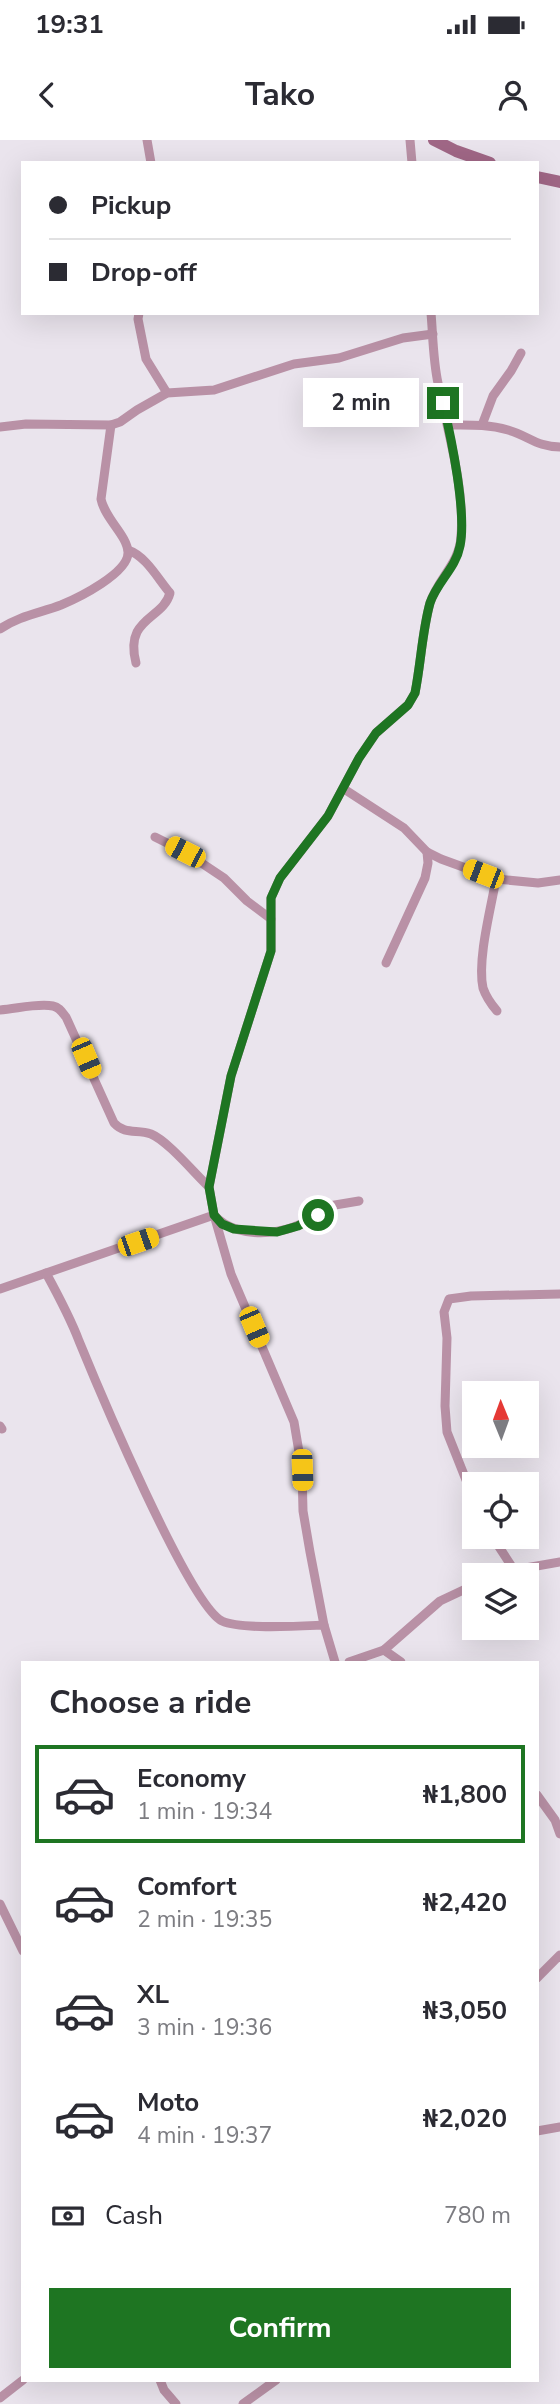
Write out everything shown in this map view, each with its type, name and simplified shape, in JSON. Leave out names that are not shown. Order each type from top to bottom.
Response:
[{"type":"street","points":[[147,140],[151,161]]},
{"type":"street","points":[[410,140],[412,161]]},
{"type":"street","points":[[434,140],[484,161]]},
{"type":"street","points":[[539,177],[560,182]]},
{"type":"street","points":[[139,315],[146,359],[167,393]]},
{"type":"street","points":[[335,1661],[324,1625],[303,1511],[302,1470],[294,1422],[230,1274],[209,1187],[231,1076],[271,951],[271,898],[280,878],[328,816],[359,758],[376,733],[408,705],[415,693],[430,602],[436,586],[452,566],[460,548],[462,533],[458,486],[448,425],[437,381],[431,315]]},
{"type":"street","points":[[0,427],[26,424],[111,425],[167,393],[214,390],[294,365],[339,358],[403,338],[433,334]]},
{"type":"street","points":[[482,425],[493,396],[521,353]]},
{"type":"street","points":[[0,629],[12,620],[62,604],[98,586],[122,567],[127,559],[128,550],[103,508],[101,499],[111,425]]},
{"type":"street","points":[[448,425],[482,425],[518,433],[535,444],[560,447]]},
{"type":"street","points":[[128,550],[135,552],[170,593],[168,599],[145,621],[135,637],[133,651],[136,663]]},
{"type":"street","points":[[344,789],[404,828],[427,852],[441,859],[496,879],[538,883],[560,880]]},
{"type":"street","points":[[155,837],[185,852],[224,878],[247,901],[271,919]]},
{"type":"street","points":[[386,963],[425,878],[427,852]]},
{"type":"street","points":[[496,879],[484,957],[483,986],[487,1000],[497,1012]]},
{"type":"street","points":[[0,1010],[41,1006],[58,1008],[66,1017],[114,1123],[120,1129],[152,1134],[158,1138],[209,1187]]},
{"type":"street","points":[[214,1215],[222,1224],[234,1229],[277,1232],[298,1226],[318,1215],[323,1207],[359,1201]]},
{"type":"street","points":[[0,1289],[214,1215]]},
{"type":"street","points":[[46,1273],[68,1316],[156,1515],[214,1615],[223,1621],[239,1624],[324,1625]]},
{"type":"street","points":[[463,1472],[447,1433],[446,1304],[449,1299],[471,1296],[560,1294]]},
{"type":"street","points":[[539,1566],[560,1562]]},
{"type":"street","points":[[352,1661],[384,1650],[440,1601],[462,1591]]},
{"type":"street","points":[[384,1650],[400,1661]]},
{"type":"street","points":[[539,1798],[555,1820],[560,1834]]},
{"type":"street","points":[[0,1904],[21,1947]]},
{"type":"street","points":[[539,1976],[560,1955]]},
{"type":"street","points":[[539,2132],[560,2127]]},
{"type":"street","points":[[0,2398],[21,2382]]},
{"type":"street","points":[[161,2382],[176,2404]]},
{"type":"street","points":[[243,2404],[273,2382]]},
{"type":"route","points":[[318,1215],[298,1226],[277,1232],[234,1229],[222,1224],[214,1215],[209,1187],[231,1076],[271,951],[271,898],[280,878],[328,816],[359,758],[376,733],[408,705],[415,693],[430,602],[436,586],[452,566],[460,548],[462,533],[458,486],[443,403]]}]
